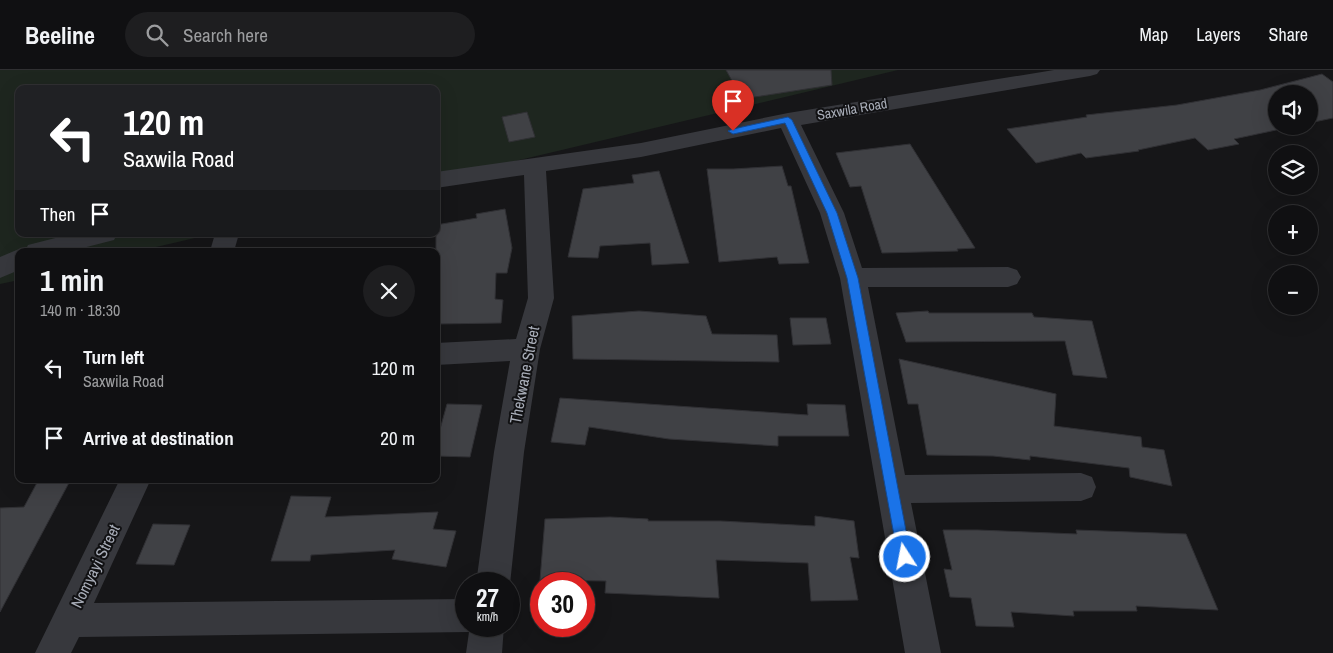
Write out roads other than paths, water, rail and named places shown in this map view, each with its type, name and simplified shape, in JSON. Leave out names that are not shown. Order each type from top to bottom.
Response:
[{"type":"street","name":"Saxwila Road","points":[[440,179],[641,150],[788,120],[1090,70]]},
{"type":"street","points":[[788,120],[832,213],[852,278],[923,653]]},
{"type":"street","name":"Thekwane Street","points":[[494,572],[509,452],[526,349],[542,298],[535,166]]},
{"type":"street","points":[[49,248],[93,237]]},
{"type":"street","points":[[0,269],[15,260]]},
{"type":"street","points":[[852,278],[1008,278]]},
{"type":"street","points":[[440,354],[526,349]]},
{"type":"street","name":"Nomyayi Street","points":[[53,653],[134,483]]},
{"type":"street","points":[[892,489],[1082,487]]},
{"type":"street","points":[[69,620],[455,616]]},
{"type":"street","points":[[484,653],[486,637]]}]
